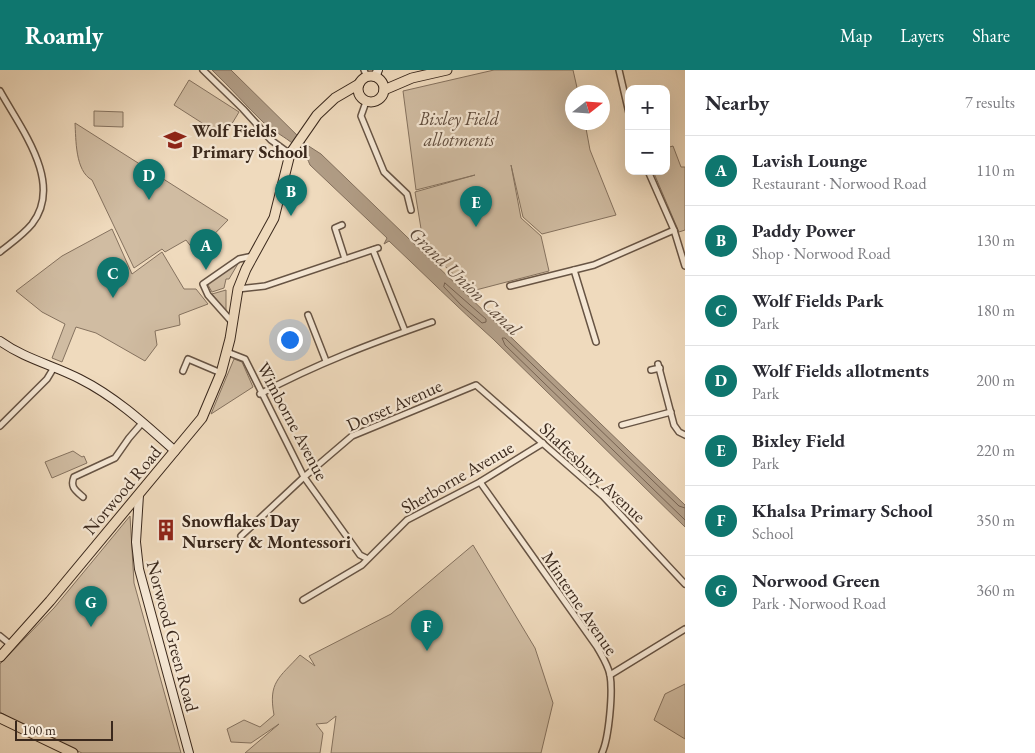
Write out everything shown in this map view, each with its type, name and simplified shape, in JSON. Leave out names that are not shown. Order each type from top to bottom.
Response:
[{"type":"main road","points":[[384,90],[382,82],[371,73],[359,84],[358,93],[366,102],[377,101],[384,90],[412,78],[446,70]]},
{"type":"main road","name":"Norwood Road","points":[[0,657],[202,418],[221,374],[227,352],[238,289],[253,256],[274,218],[291,153],[317,114],[335,98],[359,84]]},
{"type":"main road","points":[[0,718],[73,753]]},
{"type":"street","points":[[203,70],[243,109],[274,144],[291,153]]},
{"type":"street","points":[[620,70],[625,94]]},
{"type":"street","points":[[0,91],[41,167],[45,190],[39,213],[32,223],[0,252]]},
{"type":"street","points":[[366,102],[362,116],[384,172],[407,194],[411,210]]},
{"type":"street","points":[[650,175],[674,230],[685,266]]},
{"type":"street","points":[[342,225],[335,228],[346,259]]},
{"type":"street","points":[[510,286],[594,264],[674,230]]},
{"type":"street","points":[[238,289],[265,286],[375,249],[405,331]]},
{"type":"street","points":[[232,322],[208,296],[203,284],[239,259],[253,256]]},
{"type":"street","points":[[574,270],[596,342]]},
{"type":"street","points":[[308,315],[326,361]]},
{"type":"street","points":[[260,394],[326,361],[432,322]]},
{"type":"street","points":[[0,341],[18,354],[79,378],[103,392],[176,451]]},
{"type":"street","name":"Wimborne Avenue","points":[[227,352],[245,359],[260,394],[304,477],[360,555],[366,558]]},
{"type":"street","points":[[183,371],[188,359],[221,374]]},
{"type":"street","points":[[651,370],[659,366],[671,412],[679,432],[685,435]]},
{"type":"street","points":[[0,426],[47,379],[53,369]]},
{"type":"street","name":"Shaftesbury Avenue","points":[[476,385],[603,496],[685,584]]},
{"type":"street","name":"Dorset Avenue","points":[[240,536],[352,436],[476,385]]},
{"type":"street","points":[[622,425],[671,412]]},
{"type":"street","points":[[82,497],[74,489],[72,483],[74,476],[115,458],[128,438],[142,423]]},
{"type":"street","name":"Sherborne Avenue","points":[[303,600],[362,565],[366,558],[406,520],[480,482],[543,443]]},
{"type":"street","name":"Minterne Avenue","points":[[480,482],[597,647],[610,675],[611,691],[602,751]]},
{"type":"street","name":"Norwood Green Road","points":[[138,495],[136,542],[139,569],[189,753]]},
{"type":"street","points":[[610,675],[685,630]]},
{"type":"street","points":[[0,636],[11,645]]},
{"type":"street","points":[[602,751],[609,753]]},
{"type":"green space","name":"Bixley Field allotments","points":[[494,70],[573,70],[576,85],[565,85],[565,130],[586,130],[590,150],[616,215],[542,234],[523,217],[511,165],[521,218],[541,236],[549,271],[472,291],[424,247],[415,192],[475,175],[416,190],[403,91]]},
{"type":"green space","points":[[189,80],[239,112],[224,137],[174,105]]},
{"type":"green space","points":[[94,111],[123,112],[123,127],[94,126]]},
{"type":"green space","points":[[75,123],[228,220],[196,253],[186,240],[165,252],[162,249],[134,268],[92,180],[82,170],[76,146]]},
{"type":"green space","points":[[673,146],[681,167],[685,167],[685,230],[679,232],[655,175],[670,175],[670,147]]},
{"type":"green space","points":[[112,229],[132,274],[162,252],[184,289],[196,289],[208,304],[179,315],[180,325],[155,331],[157,345],[145,361],[96,333],[76,327],[62,362],[52,358],[65,324],[42,312],[16,291],[62,256]]},
{"type":"green space","points":[[239,262],[229,279],[226,279],[224,288],[212,292],[208,285],[214,278]]},
{"type":"green space","points":[[226,290],[226,311],[212,294]]},
{"type":"green space","points":[[234,359],[242,362],[253,387],[211,414]]},
{"type":"green space","points":[[73,451],[82,457],[84,456],[87,463],[52,478],[45,462]]},
{"type":"green space","points":[[130,516],[134,583],[181,753],[82,753],[27,728],[0,712],[0,664],[54,608]]},
{"type":"green space","points":[[473,545],[535,648],[553,703],[541,753],[331,753],[336,716],[327,723],[316,724],[323,733],[320,753],[245,753],[279,724],[251,743],[231,742],[227,729],[244,720],[260,727],[274,715],[273,695],[277,681],[300,655],[315,666],[309,656],[391,614]]},
{"type":"green space","points":[[685,684],[685,739],[654,720],[665,694]]},
{"type":"water","points":[[212,70],[231,70],[307,145],[321,154],[685,505],[685,527],[493,339],[389,241],[384,244],[387,238],[310,165],[302,152],[264,123]]},
{"type":"place","name":"Wolf Fields Primary School","points":[[175,140]]},
{"type":"place","name":"Wolf Fields allotments","points":[[149,200]]},
{"type":"place","name":"Paddy Power","points":[[291,216]]},
{"type":"place","name":"Bixley Field","points":[[476,227]]},
{"type":"place","name":"Lavish Lounge","points":[[206,270]]},
{"type":"place","name":"Wolf Fields Park","points":[[113,298]]},
{"type":"place","name":"Snowflakes Day Nursery & Montessori","points":[[166,530]]},
{"type":"place","name":"Norwood Green","points":[[91,627]]},
{"type":"place","name":"Khalsa Primary School","points":[[427,651]]},
{"type":"water label","name":"Grand Union Canal","points":[[465,281]]}]
